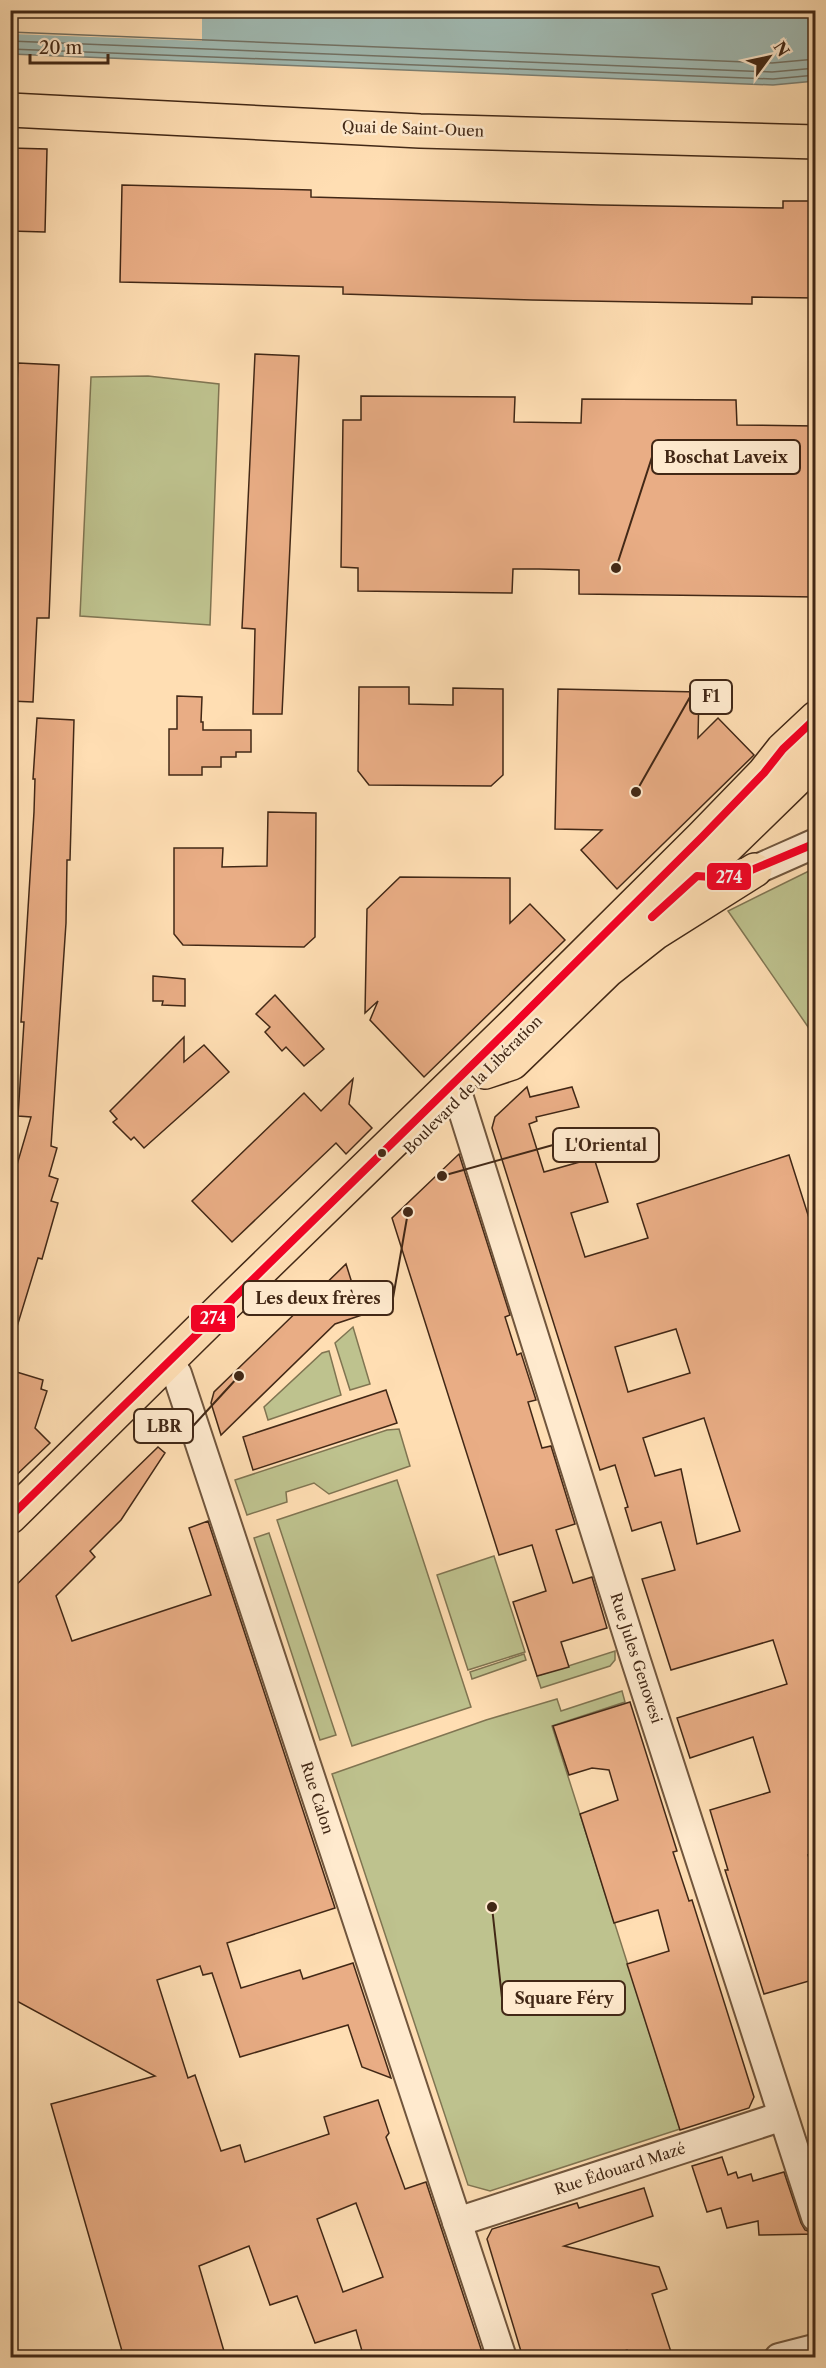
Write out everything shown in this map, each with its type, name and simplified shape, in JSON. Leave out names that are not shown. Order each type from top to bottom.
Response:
[{"type":"main road","name":"Quai de Saint-Ouen","points":[[10,110],[408,130],[816,142]]},
{"type":"main road","name":"Boulevard de la Libération","points":[[10,1544],[140,1416],[177,1374],[606,954],[632,936],[697,876],[811,741]]},
{"type":"main road","name":"Boulevard de la Libération","points":[[10,1517],[702,837],[811,741]]},
{"type":"main road","points":[[485,1072],[512,1063],[608,970],[655,933],[755,870]]},
{"type":"street","points":[[697,876],[724,878],[755,870],[814,842]]},
{"type":"street","name":"Rue Jules Genovesi","points":[[459,1098],[636,1661],[816,2217]]},
{"type":"street","name":"Rue Calon","points":[[177,1374],[502,2358]]},
{"type":"street","name":"Rue Édouard Mazé","points":[[457,2223],[783,2116]]},
{"type":"street","points":[[779,2358],[814,2349]]},
{"type":"green space","points":[[148,376],[219,384],[210,625],[80,616],[91,377]]},
{"type":"green space","points":[[815,868],[815,1037],[728,911]]},
{"type":"green space","points":[[353,1327],[370,1384],[350,1390],[335,1343]]},
{"type":"green space","points":[[329,1351],[341,1395],[268,1420],[264,1407],[322,1353]]},
{"type":"green space","points":[[399,1429],[410,1466],[329,1494],[314,1483],[286,1492],[287,1502],[247,1515],[235,1480],[387,1430]]},
{"type":"green space","points":[[397,1480],[471,1707],[352,1746],[277,1520]]},
{"type":"green space","points":[[269,1533],[336,1735],[320,1740],[254,1538]]},
{"type":"green space","points":[[494,1556],[525,1652],[468,1670],[437,1575]]},
{"type":"green space","points":[[615,1651],[615,1660],[610,1666],[541,1688],[537,1676]]},
{"type":"green space","points":[[524,1654],[526,1660],[472,1679],[470,1672]]},
{"type":"green space","points":[[622,1691],[625,1702],[552,1726],[680,2129],[490,2191],[468,2185],[332,1774],[486,1720],[557,1699],[561,1711]]},
{"type":"water","points":[[11,11],[815,11],[815,81],[773,85],[11,54]]},
{"type":"pier","points":[[11,10],[202,11],[202,41],[11,34]]},
{"type":"building","points":[[10,148],[47,149],[45,232],[10,231]]},
{"type":"building","points":[[122,185],[311,190],[311,197],[600,205],[783,208],[783,201],[816,201],[816,298],[752,297],[752,304],[532,300],[343,294],[343,287],[120,282]]},
{"type":"building","points":[[255,354],[299,356],[282,714],[253,714],[255,629],[242,628]]},
{"type":"building","points":[[18,363],[59,365],[49,618],[37,618],[33,702],[10,701],[10,530]]},
{"type":"building","points":[[361,396],[515,397],[514,422],[581,423],[582,399],[736,400],[737,425],[816,426],[816,597],[579,594],[579,570],[539,569],[513,569],[512,593],[358,591],[358,568],[341,567],[343,420],[361,420]]},
{"type":"building","points":[[359,687],[409,687],[409,704],[453,705],[453,688],[503,689],[503,775],[491,786],[369,785],[358,771]]},
{"type":"building","points":[[558,689],[699,692],[698,738],[718,718],[754,755],[617,889],[581,850],[602,830],[555,829]]},
{"type":"building","points":[[177,696],[202,697],[203,730],[251,730],[251,752],[236,752],[236,757],[221,757],[221,767],[202,767],[202,775],[169,775],[169,729],[177,729]]},
{"type":"building","points":[[37,718],[74,720],[70,860],[67,860],[66,923],[51,1146],[57,1148],[49,1176],[58,1179],[51,1201],[58,1203],[42,1259],[38,1258],[16,1330],[10,1329],[10,1175],[14,1175],[31,1117],[18,1116]]},
{"type":"building","points":[[268,812],[316,813],[315,937],[304,947],[183,945],[174,934],[174,848],[223,848],[222,867],[267,866]]},
{"type":"building","points":[[400,877],[510,878],[510,923],[530,904],[565,940],[424,1077],[370,1020],[378,1001],[365,1013],[367,909]]},
{"type":"building","points":[[153,976],[185,979],[185,1006],[162,1005],[163,1001],[153,1001]]},
{"type":"building","points":[[275,995],[324,1049],[304,1066],[286,1047],[282,1051],[265,1032],[270,1027],[256,1014]]},
{"type":"building","points":[[184,1037],[184,1062],[204,1045],[229,1072],[144,1148],[134,1137],[131,1140],[113,1122],[117,1119],[110,1111]]},
{"type":"building","points":[[353,1079],[349,1104],[372,1128],[346,1154],[336,1143],[232,1242],[192,1201],[304,1093],[321,1111]]},
{"type":"building","points":[[527,1087],[530,1097],[572,1087],[579,1107],[536,1117],[537,1121],[529,1124],[544,1172],[594,1158],[608,1202],[571,1213],[585,1257],[648,1238],[637,1204],[789,1155],[816,1240],[816,1854],[808,1855],[816,1880],[816,1979],[764,1994],[725,1870],[728,1870],[710,1810],[770,1792],[753,1737],[690,1758],[677,1718],[787,1684],[773,1640],[671,1670],[642,1579],[675,1570],[661,1522],[632,1531],[625,1508],[628,1507],[615,1465],[600,1470],[492,1128],[495,1117]],"holes":[[[676,1329],[690,1373],[628,1392],[615,1347]],[[704,1418],[740,1531],[697,1544],[681,1469],[655,1476],[643,1438]]]},
{"type":"building","points":[[459,1154],[510,1315],[505,1317],[517,1355],[521,1353],[536,1400],[528,1402],[542,1448],[551,1446],[575,1524],[556,1530],[573,1583],[592,1577],[607,1628],[561,1642],[569,1667],[537,1676],[513,1602],[546,1591],[532,1545],[499,1555],[392,1218]]},
{"type":"building","points":[[346,1264],[362,1315],[335,1324],[221,1435],[211,1403],[214,1392]]},
{"type":"building","points":[[10,1370],[43,1380],[41,1389],[47,1391],[35,1428],[50,1443],[10,1481]]},
{"type":"building","points":[[386,1390],[397,1423],[253,1470],[243,1437]]},
{"type":"building","points":[[158,1447],[165,1453],[121,1520],[90,1551],[95,1557],[56,1596],[72,1641],[211,1595],[189,1528],[208,1521],[335,1908],[227,1943],[241,1988],[300,1970],[303,1979],[353,1963],[391,2078],[362,2067],[348,2025],[240,2057],[212,1973],[203,1975],[200,1966],[157,1980],[188,2078],[195,2075],[221,2151],[240,2145],[245,2162],[329,2134],[324,2117],[378,2100],[389,2133],[386,2137],[405,2189],[426,2182],[484,2358],[364,2358],[356,2330],[315,2343],[297,2296],[270,2305],[249,2246],[199,2266],[226,2358],[124,2358],[51,2104],[155,2076],[13,1999],[10,1989],[10,1591]],"holes":[[[356,2203],[383,2277],[343,2292],[317,2219]]]},
{"type":"building","points":[[630,1702],[677,1851],[673,1852],[689,1901],[692,1900],[754,2097],[749,2108],[680,2130],[627,1964],[669,1951],[658,1910],[614,1923],[580,1814],[618,1800],[609,1770],[592,1768],[569,1775],[553,1726]]},
{"type":"building","points":[[722,2157],[728,2175],[736,2172],[738,2178],[751,2174],[753,2181],[784,2172],[801,2223],[805,2230],[816,2234],[759,2235],[758,2221],[727,2228],[721,2208],[707,2212],[692,2166]]},
{"type":"building","points":[[644,2188],[653,2216],[564,2246],[659,2267],[667,2289],[652,2294],[673,2358],[629,2358],[627,2350],[607,2358],[523,2358],[487,2239],[492,2229],[577,2203],[579,2208]]},
{"type":"transit line","name":"274","points":[[10,1517],[517,1021],[702,837],[764,773],[783,749],[816,718]]},
{"type":"transit line","name":"274","points":[[652,917],[697,876],[724,878],[742,874],[816,843]]},
{"type":"place","name":"Boschat Laveix","points":[[616,568]]},
{"type":"place","name":"F1","points":[[636,792]]},
{"type":"place","name":"L'Oriental","points":[[442,1176]]},
{"type":"place","name":"Les deux frères","points":[[408,1212]]},
{"type":"place","name":"LBR","points":[[239,1376]]},
{"type":"place","name":"Square Féry","points":[[492,1907]]}]
